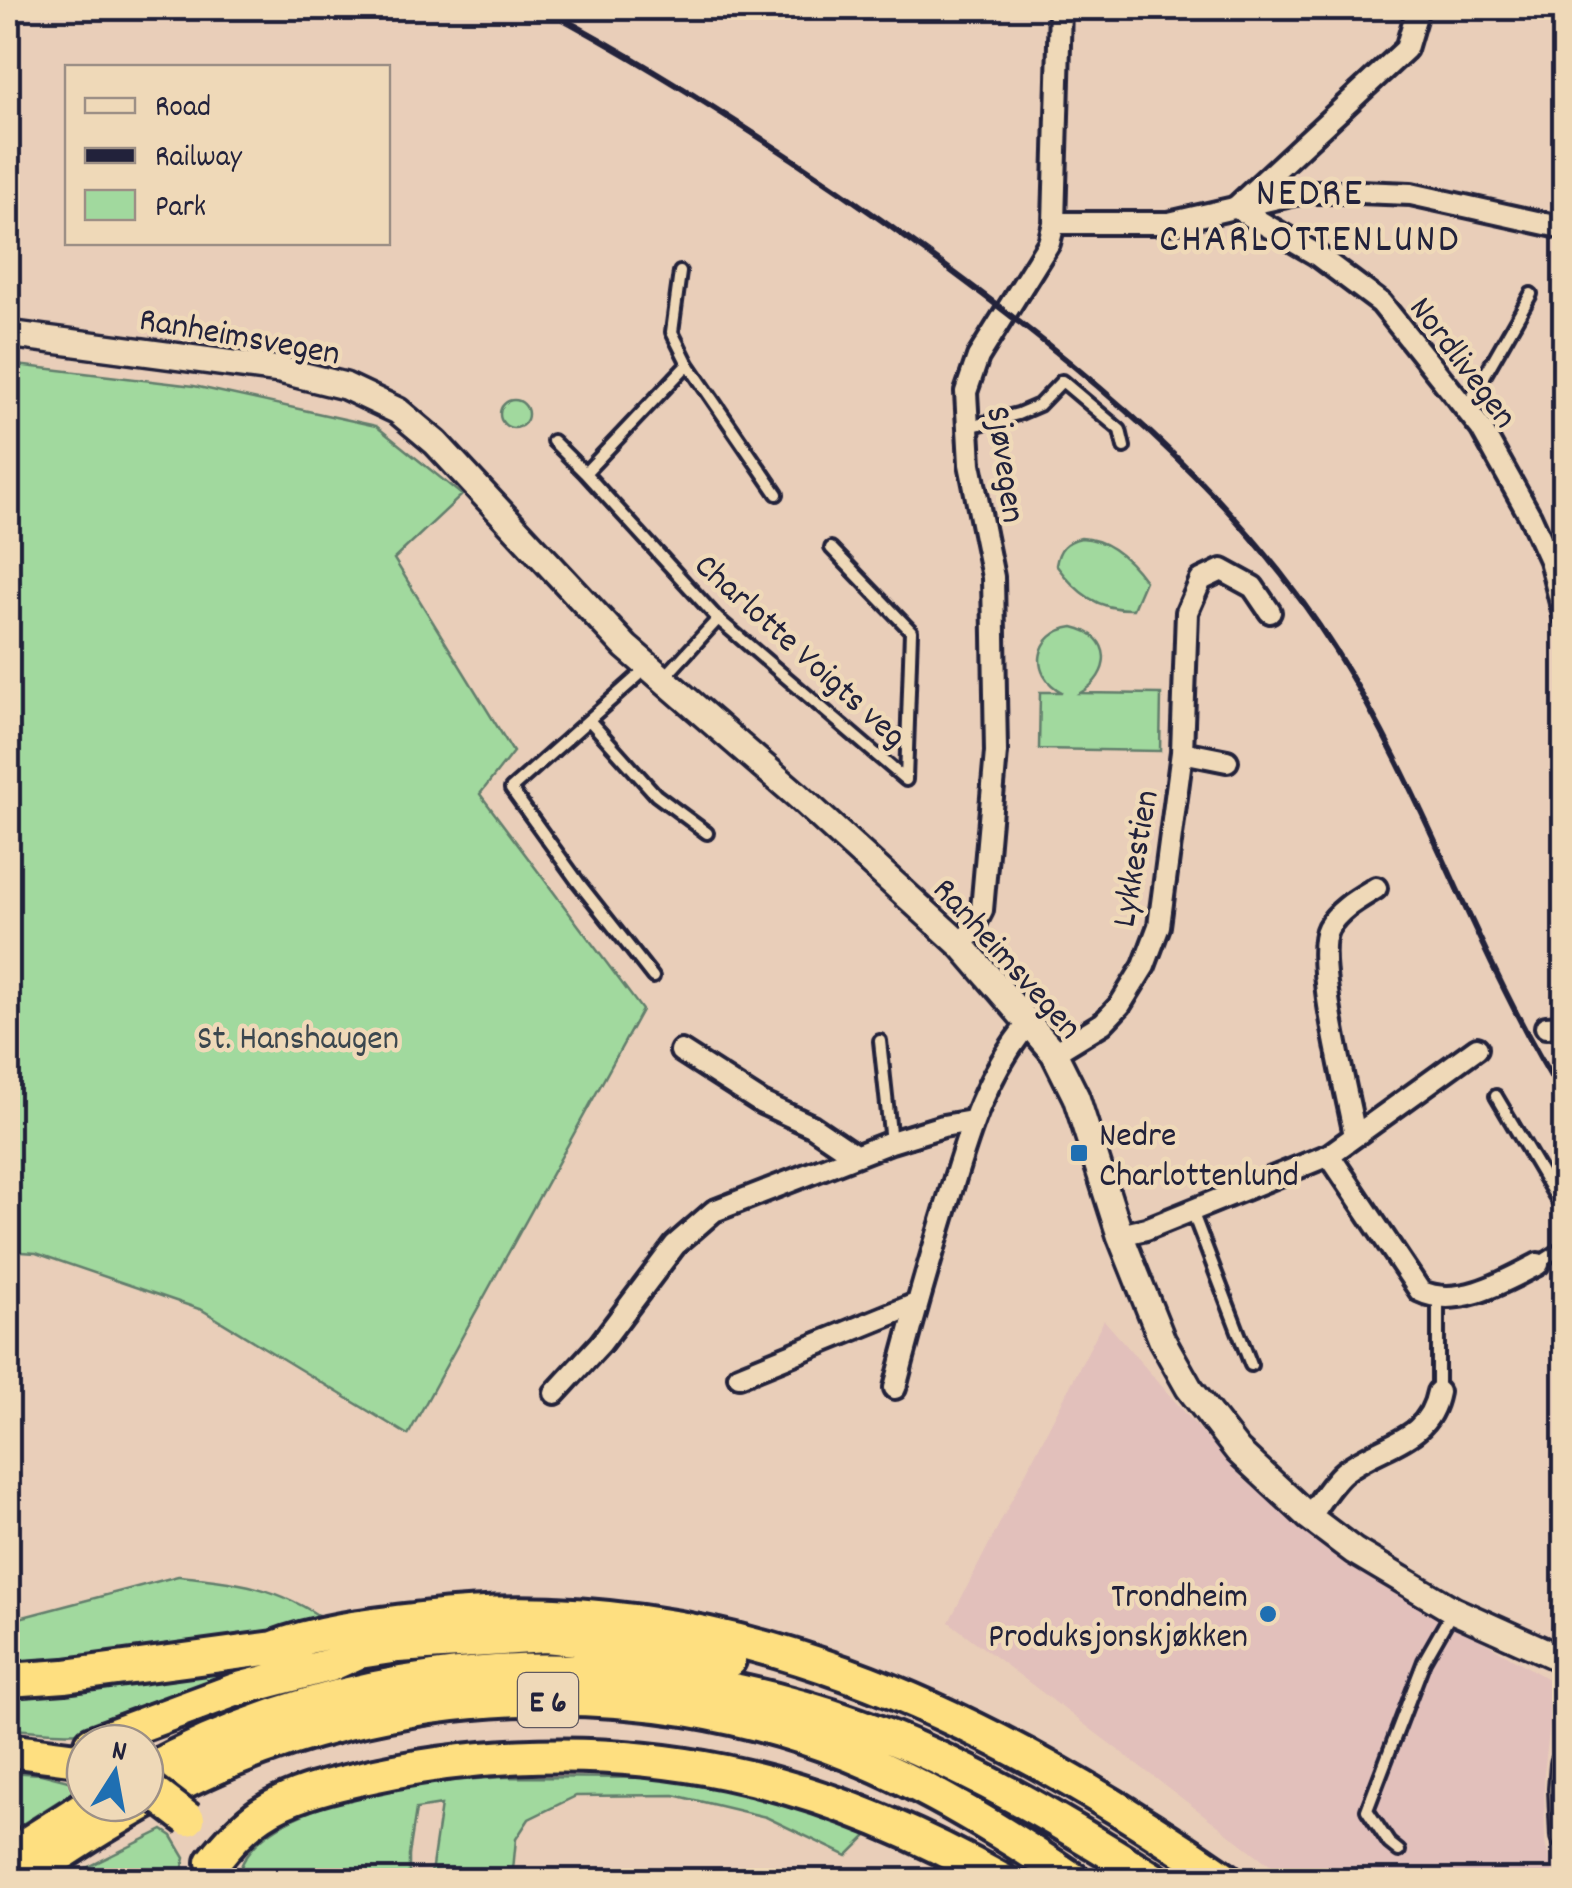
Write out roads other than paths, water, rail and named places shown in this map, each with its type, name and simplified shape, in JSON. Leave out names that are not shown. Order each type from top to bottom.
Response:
[{"type":"highway","name":"E 6","points":[[274,1648],[306,1635],[438,1617],[502,1613],[581,1614],[658,1622],[726,1636],[804,1657],[941,1713],[1053,1773],[1227,1880]]},
{"type":"highway","name":"E 6","points":[[8,1680],[274,1648],[329,1647],[359,1652],[456,1640],[545,1636],[718,1656],[831,1690],[932,1756]]},
{"type":"highway","name":"E 6","points":[[145,1723],[182,1707],[280,1676],[330,1665],[359,1652]]},
{"type":"highway","name":"E 6","points":[[165,1763],[246,1726],[320,1701],[436,1677],[575,1669],[710,1684],[824,1714],[932,1756],[1016,1799],[1154,1880]]},
{"type":"highway","name":"E 6","points":[[22,1880],[140,1806],[249,1754],[368,1720],[436,1706],[494,1700],[644,1704],[702,1712],[778,1730],[850,1755],[974,1817],[1074,1880]]},
{"type":"highway","points":[[8,1750],[65,1751]]},
{"type":"highway","name":"E 6","points":[[211,1871],[243,1827],[264,1812],[336,1784],[470,1760],[594,1757],[662,1762],[774,1785],[876,1820],[1001,1880]]},
{"type":"highway","points":[[165,1801],[203,1836],[211,1871]]},
{"type":"highway","points":[[8,1856],[65,1820]]},
{"type":"street","name":"Sjøvegen","points":[[963,947],[982,910],[996,752],[992,577],[970,464],[966,392],[978,357],[1049,243],[1054,222],[1060,8]]},
{"type":"street","points":[[1235,207],[1406,49],[1416,15],[1414,8]]},
{"type":"street","points":[[1054,222],[1169,224],[1304,192],[1359,192],[1423,201],[1491,219],[1564,228]]},
{"type":"street","name":"Nordlivegen","points":[[1235,207],[1317,255],[1380,303],[1466,409],[1557,557],[1564,615]]},
{"type":"street","name":"Ranheimsvegen","points":[[8,334],[280,370],[345,386],[398,411],[436,442],[655,674],[798,796],[963,947],[1054,1052],[1076,1097],[1120,1235],[1162,1340],[1189,1388],[1238,1451],[1309,1517],[1354,1551],[1453,1610],[1564,1660]]},
{"type":"street","name":"Lykkestien","points":[[1054,1052],[1103,1023],[1120,1005],[1144,966],[1159,926],[1182,752],[1186,612],[1201,580],[1222,570],[1253,587],[1270,612]]},
{"type":"street","name":"Lykkestien","points":[[1182,752],[1227,761]]},
{"type":"street","points":[[1355,1136],[1325,980],[1326,931],[1340,911],[1376,888]]},
{"type":"street","points":[[895,1388],[916,1304],[972,1121],[1004,1055],[1028,1024]]},
{"type":"street","points":[[1120,1235],[1330,1155],[1477,1048]]},
{"type":"street","points":[[680,1051],[762,1104],[812,1126],[855,1156]]},
{"type":"street","points":[[555,1393],[601,1342],[675,1245],[700,1221],[734,1202],[891,1142],[972,1121]]},
{"type":"street","points":[[1330,1155],[1420,1291],[1438,1300],[1466,1294],[1538,1264]]},
{"type":"street","points":[[739,1376],[916,1304]]},
{"type":"street","points":[[1309,1517],[1345,1471],[1422,1428],[1435,1410],[1438,1392]]},
{"type":"street","points":[[1564,1764],[1564,1836]]},
{"type":"lane","points":[[680,272],[672,332],[688,364],[777,494]]},
{"type":"lane","points":[[1466,409],[1531,294]]},
{"type":"lane","points":[[585,473],[688,364]]},
{"type":"lane","points":[[968,427],[1040,405],[1062,381],[1120,430],[1124,447]]},
{"type":"lane","name":"Charlotte Voigts veg","points":[[553,441],[718,619],[906,780],[910,630],[831,548]]},
{"type":"lane","points":[[654,977],[510,788],[718,619]]},
{"type":"lane","points":[[589,720],[656,795],[707,833]]},
{"type":"lane","points":[[880,1041],[891,1142]]},
{"type":"lane","points":[[1496,1096],[1564,1211]]},
{"type":"lane","points":[[1192,1210],[1251,1364]]},
{"type":"lane","points":[[1538,1264],[1564,1248]]},
{"type":"lane","points":[[1438,1300],[1438,1392]]},
{"type":"lane","points":[[1399,1851],[1367,1810],[1424,1661],[1453,1610]]},
{"type":"railway","points":[[543,8],[739,124],[926,252],[1097,385],[1202,483],[1296,593],[1369,707],[1504,989],[1564,1098]]},
{"type":"place","name":"Nedre Charlottenlund","points":[[1079,1153]]},
{"type":"place","name":"Trondheim Produksjonskjøkken","points":[[1268,1614]]},
{"type":"district","name":"NEDRE CHARLOTTENLUND","points":[[1310,213]]},
{"type":"park label","name":"St. Hanshaugen","points":[[298,1036]]}]
